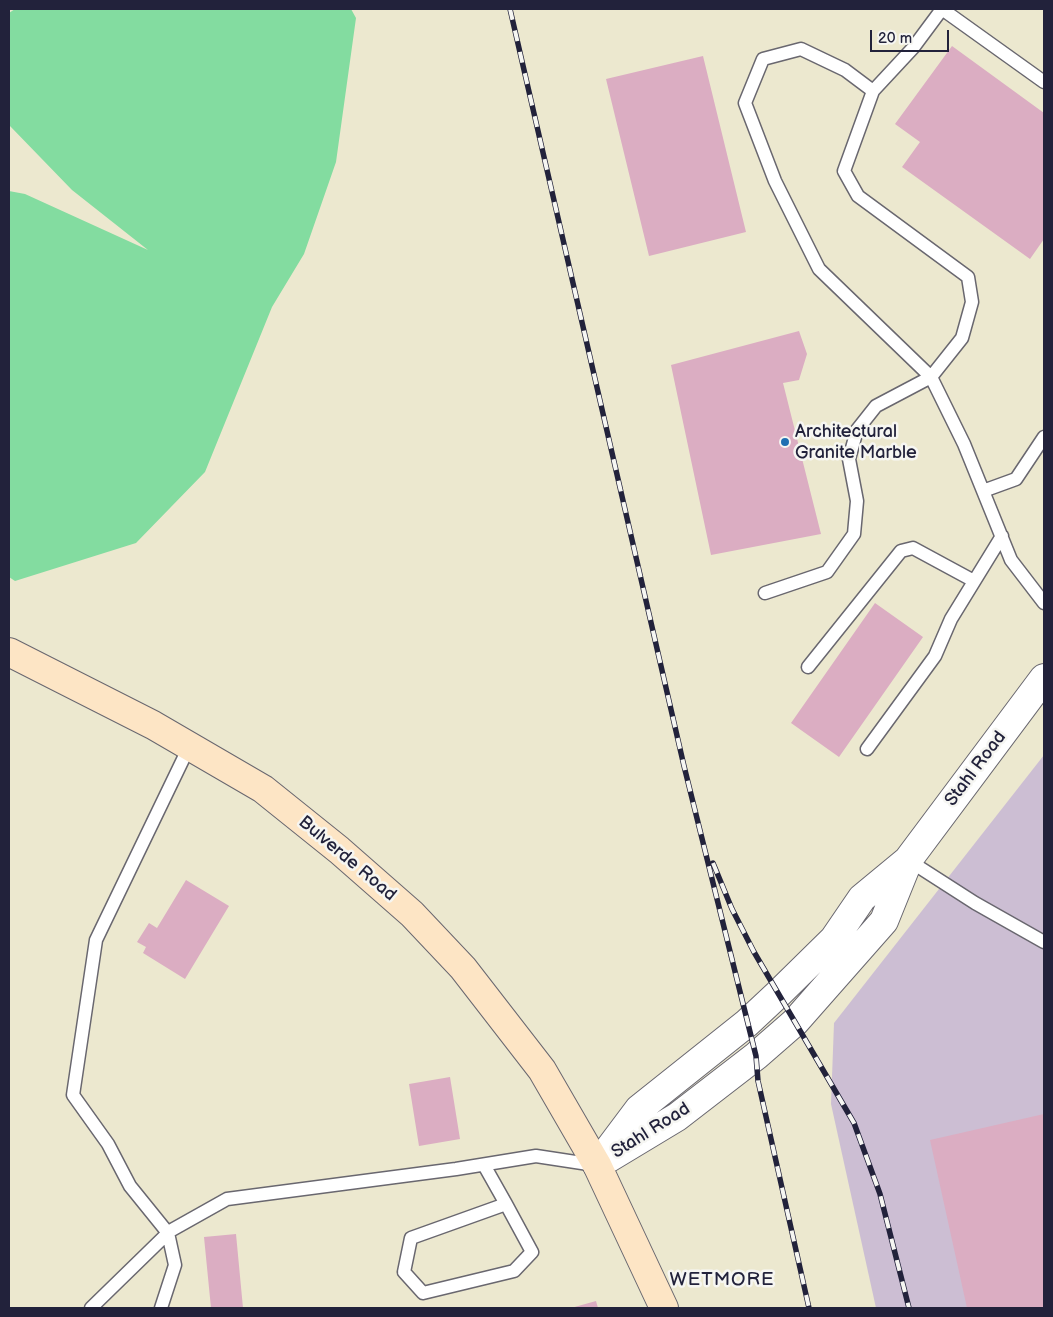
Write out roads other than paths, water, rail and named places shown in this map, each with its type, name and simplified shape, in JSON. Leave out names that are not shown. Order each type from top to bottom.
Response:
[{"type":"main road","name":"Bulverde Road","points":[[9,652],[153,726],[262,789],[339,850],[412,914],[463,968],[542,1070],[597,1165],[664,1308]]},
{"type":"street","name":"Stahl Road","points":[[597,1165],[677,1117],[795,1022],[884,921],[908,860],[1044,678]]},
{"type":"lane","points":[[765,593],[827,572],[854,534],[857,501],[849,459],[857,430],[876,406],[931,377],[962,338],[972,302],[968,277],[858,196],[844,171],[873,91],[913,48],[942,9],[1044,82]]},
{"type":"lane","points":[[873,91],[845,70],[801,49],[763,60],[745,103],[775,181],[819,269],[931,377],[964,444],[1011,560],[1044,603]]},
{"type":"lane","points":[[983,491],[1016,479],[1044,437]]},
{"type":"lane","points":[[867,748],[935,656],[951,619],[1002,536]]},
{"type":"lane","points":[[808,667],[901,551],[913,548],[974,581]]},
{"type":"lane","points":[[161,1308],[175,1265],[168,1233],[130,1186],[108,1144],[73,1095],[96,940],[189,747]]},
{"type":"lane","points":[[908,860],[975,903],[1044,942]]},
{"type":"lane","points":[[91,1308],[168,1233],[227,1199],[484,1165],[536,1156],[597,1165]]},
{"type":"lane","points":[[484,1165],[506,1204],[532,1252],[514,1271],[423,1293],[404,1272],[411,1238],[506,1204]]},
{"type":"railway","points":[[510,9],[684,766],[756,1056],[758,1081],[809,1308]]},
{"type":"railway","points":[[713,863],[732,909],[754,952],[854,1123],[880,1194],[909,1308]]},
{"type":"place","name":"Architectural Granite Marble","points":[[785,442]]},
{"type":"district","name":"WETMORE","points":[[722,1280]]}]
